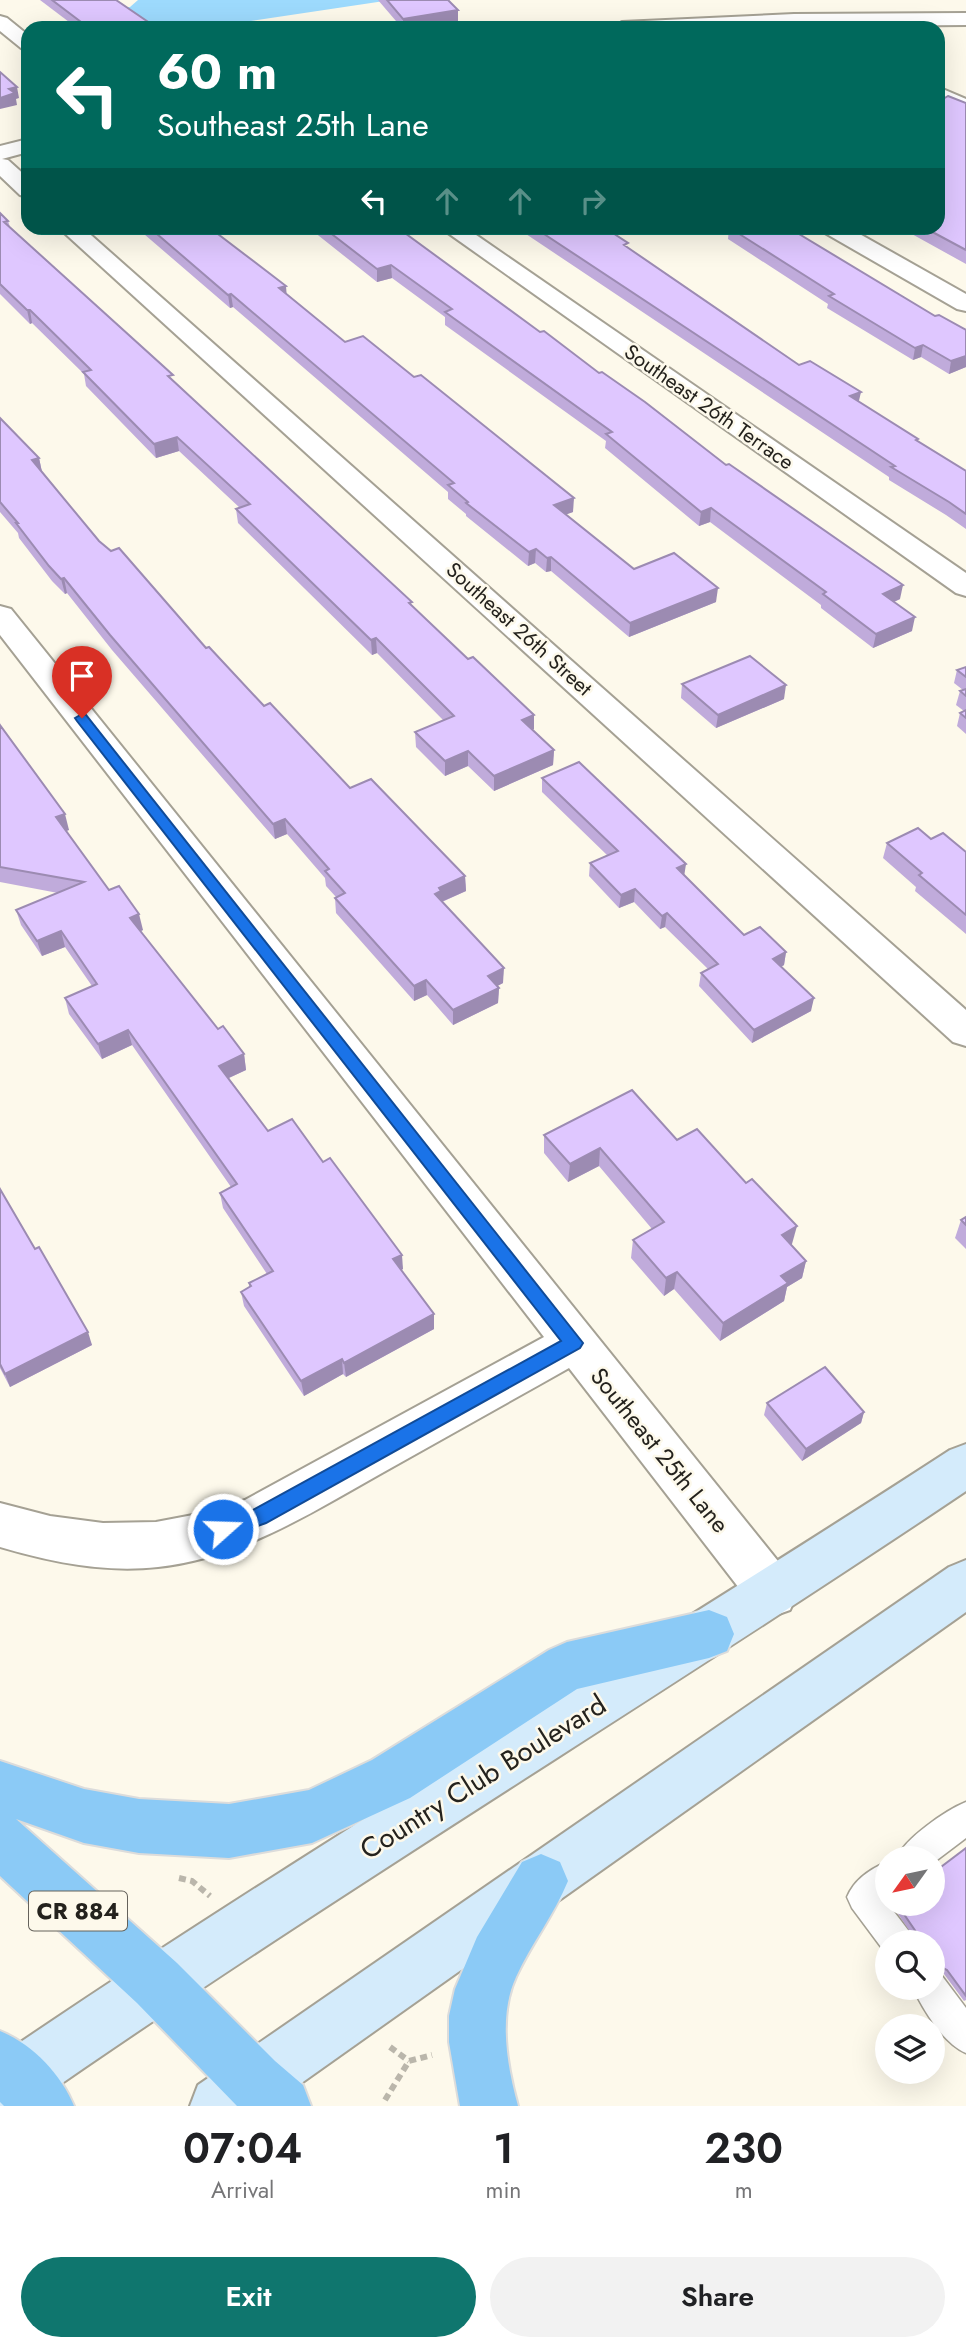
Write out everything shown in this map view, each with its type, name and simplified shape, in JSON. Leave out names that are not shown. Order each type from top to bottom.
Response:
[{"type":"highway","points":[[0,1787],[84,1816],[139,1826],[229,1831],[312,1816],[391,1779],[567,1668],[709,1634]]},
{"type":"highway","name":"CR 884","points":[[0,1839],[157,1983],[252,2098]]},
{"type":"highway","points":[[489,2106],[480,2078],[478,2006],[502,1946],[541,1881]]},
{"type":"main road","name":"Country Club Boulevard","points":[[16,2084],[157,1983],[709,1634],[966,1465]]},
{"type":"main road","points":[[252,2098],[541,1881],[966,1583]]},
{"type":"street","points":[[900,21],[966,19]]},
{"type":"street","points":[[0,22],[21,38]]},
{"type":"street","points":[[945,30],[966,32]]},
{"type":"street","points":[[945,96],[966,107]]},
{"type":"street","points":[[0,135],[21,129]]},
{"type":"street","points":[[0,153],[21,147]]},
{"type":"street","points":[[0,165],[21,184]]},
{"type":"street","name":"Southeast 26th Street","points":[[78,235],[966,1032]]},
{"type":"street","name":"Southeast 26th Terrace","points":[[463,235],[966,587]]},
{"type":"street","points":[[845,235],[966,304]]},
{"type":"street","name":"Southeast 25th Lane","points":[[0,615],[773,1593]]},
{"type":"street","points":[[0,1525],[26,1533],[90,1545],[150,1545],[205,1536],[259,1517],[574,1343]]},
{"type":"lane","points":[[929,1846],[966,1818]]},
{"type":"lane","points":[[875,1888],[863,1897],[875,1913]]},
{"type":"lane","points":[[939,2000],[966,2036]]},
{"type":"path","points":[[170,1875],[192,1881],[219,1903]]},
{"type":"path","points":[[390,2047],[409,2061]]},
{"type":"path","points":[[385,2100],[409,2061],[443,2052]]},
{"type":"water","points":[[138,0],[391,0],[252,21],[71,21],[130,7]]},
{"type":"building","points":[[52,0],[116,0],[147,21],[80,21]]},
{"type":"building","points":[[387,0],[448,0],[458,10],[403,19]]},
{"type":"building","points":[[0,72],[17,87],[9,89],[15,93],[0,98]]},
{"type":"building","points":[[948,96],[966,103],[966,250],[938,235],[945,235],[945,98]]},
{"type":"building","points":[[0,213],[8,221],[4,222],[173,375],[168,376],[412,602],[409,603],[468,659],[473,657],[534,715],[522,720],[554,750],[494,776],[468,751],[445,761],[415,732],[454,716],[376,638],[371,640],[236,509],[250,504],[177,437],[154,444],[83,372],[91,370],[0,284]]},
{"type":"building","points":[[158,235],[219,235],[286,286],[279,288],[345,342],[363,336],[414,377],[421,375],[574,498],[554,505],[634,569],[674,553],[718,588],[630,623],[551,557],[547,558],[536,549],[529,552],[466,503],[468,502],[448,485],[454,483],[231,294],[228,295]]},
{"type":"building","points":[[333,235],[408,235],[540,332],[544,331],[599,373],[602,372],[645,402],[726,465],[729,464],[903,585],[883,594],[915,617],[876,634],[823,594],[826,592],[711,508],[701,512],[606,434],[612,432],[445,312],[452,309],[391,265],[377,269]]},
{"type":"building","points":[[546,235],[616,235],[628,243],[624,245],[799,365],[810,361],[861,392],[850,396],[966,471],[966,514],[891,467],[895,466]]},
{"type":"building","points":[[741,235],[801,235],[935,316],[939,315],[966,330],[966,356],[951,361],[923,345],[915,348],[829,296],[834,294]]},
{"type":"building","points":[[0,418],[39,458],[32,460],[99,541],[111,551],[119,548],[206,648],[209,647],[264,706],[270,703],[350,788],[371,779],[465,876],[439,888],[441,891],[435,894],[504,968],[488,976],[499,988],[453,1010],[426,980],[414,986],[335,898],[345,893],[325,871],[329,869],[285,819],[273,824],[64,578],[61,579],[49,566],[0,502]]},
{"type":"building","points":[[750,656],[786,685],[718,715],[682,684]]},
{"type":"building","points":[[966,667],[966,677],[957,670]]},
{"type":"building","points":[[0,725],[65,814],[56,817],[109,890],[119,886],[139,914],[130,918],[218,1029],[223,1026],[244,1054],[219,1066],[268,1131],[292,1119],[323,1162],[330,1158],[402,1255],[393,1259],[434,1314],[344,1363],[342,1359],[301,1381],[241,1292],[251,1286],[249,1283],[273,1271],[220,1193],[237,1184],[128,1030],[98,1044],[65,998],[97,984],[61,931],[37,941],[16,910],[84,882],[0,867]]},
{"type":"building","points":[[579,762],[686,864],[677,868],[744,935],[760,927],[786,952],[773,959],[814,998],[754,1030],[701,973],[718,964],[667,913],[662,916],[635,889],[621,895],[590,863],[618,851],[542,778]]},
{"type":"building","points":[[918,828],[931,839],[943,833],[966,852],[966,915],[887,843]]},
{"type":"building","points":[[632,1090],[677,1140],[697,1129],[746,1183],[752,1179],[797,1226],[782,1235],[806,1261],[781,1276],[788,1283],[723,1323],[677,1272],[666,1278],[633,1240],[664,1222],[600,1148],[570,1164],[544,1135]]},
{"type":"building","points":[[0,1189],[35,1249],[39,1247],[88,1332],[5,1374],[0,1364]]},
{"type":"building","points":[[825,1367],[864,1412],[806,1449],[767,1403]]},
{"type":"building","points":[[966,1848],[966,1996],[945,1969],[945,1930],[915,1930],[905,1916],[945,1916],[945,1864]]},
{"type":"route","points":[[82,718],[574,1343],[259,1517],[223,1529]]}]
